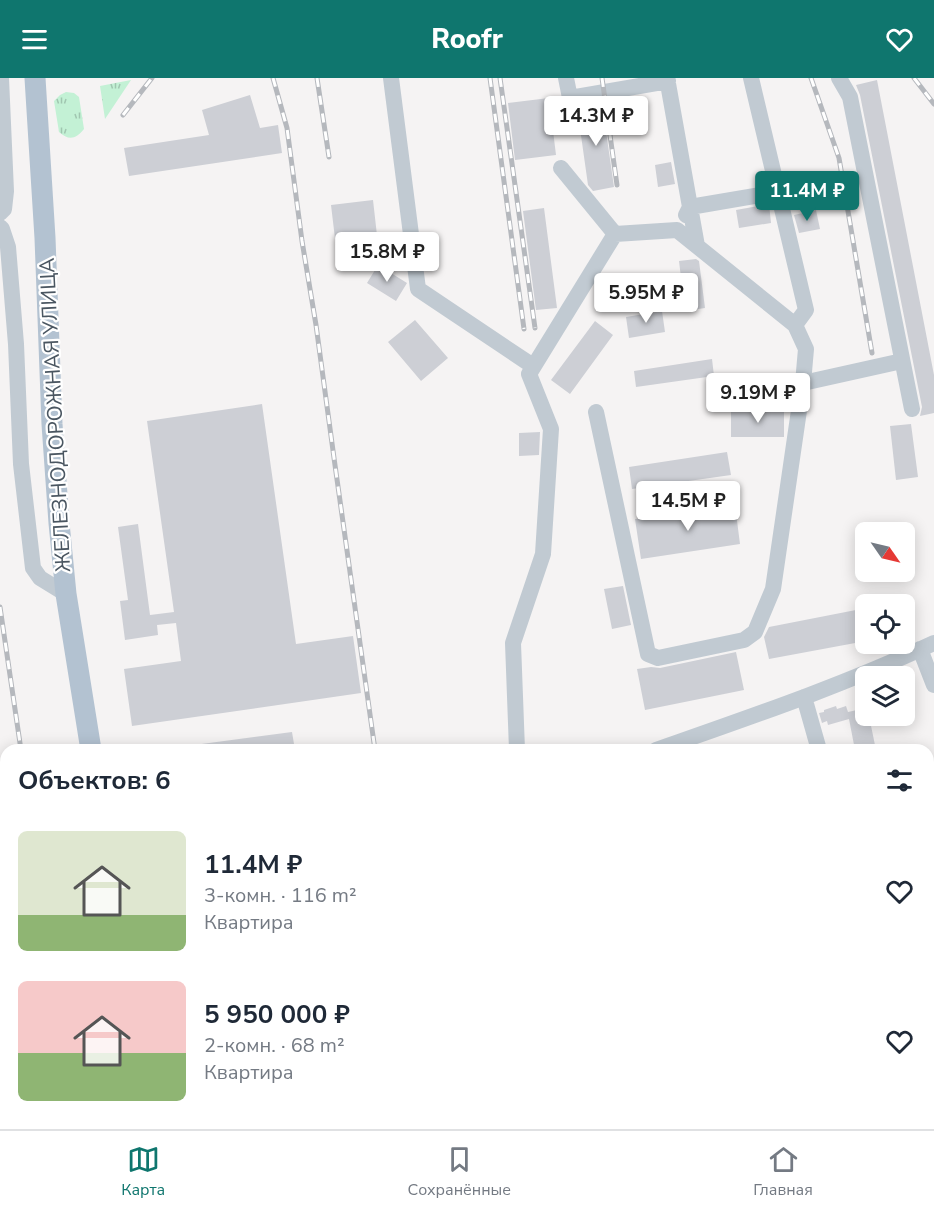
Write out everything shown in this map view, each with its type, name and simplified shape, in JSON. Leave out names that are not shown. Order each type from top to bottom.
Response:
[{"type":"main road","name":"ЖЕЛЕЗНОДОРОЖНАЯ УЛИЦА","points":[[39,82],[51,424],[66,594],[90,744]]},
{"type":"street","points":[[0,213],[4,209],[6,191],[1,78]]},
{"type":"street","points":[[391,78],[418,290],[533,366]]},
{"type":"street","points":[[566,78],[570,98],[667,80],[697,246]]},
{"type":"street","points":[[751,78],[806,310],[795,325]]},
{"type":"street","points":[[839,78],[850,97],[912,409]]},
{"type":"street","points":[[561,168],[615,234]]},
{"type":"street","points":[[690,207],[778,192]]},
{"type":"street","points":[[677,230],[690,207]]},
{"type":"street","points":[[0,227],[8,247],[16,344],[21,464],[33,568],[40,578],[66,594]]},
{"type":"street","points":[[596,412],[648,654],[658,658],[744,640],[755,633],[773,588],[806,350],[795,325],[677,230],[615,234]]},
{"type":"street","points":[[517,744],[513,643],[543,554],[551,429],[529,374],[615,234]]},
{"type":"street","points":[[803,383],[902,361]]},
{"type":"street","points":[[673,744],[804,697],[899,660],[927,646],[934,685]]},
{"type":"street","points":[[804,697],[817,744]]},
{"type":"green space","points":[[131,80],[105,119],[100,86]]},
{"type":"green space","points":[[66,92],[74,93],[79,97],[84,129],[72,138],[59,132],[54,101]]},
{"type":"building","points":[[877,80],[934,375],[934,413],[920,416],[922,407],[860,95],[856,85]]},
{"type":"building","points":[[250,95],[260,128],[278,125],[282,153],[129,176],[124,148],[209,135],[202,110]]},
{"type":"building","points":[[549,98],[556,155],[515,160],[508,103]]},
{"type":"building","points":[[602,103],[614,187],[593,191],[588,185],[577,107]]},
{"type":"building","points":[[671,162],[675,184],[658,187],[655,165]]},
{"type":"building","points":[[373,200],[379,253],[348,257],[347,245],[336,247],[331,205]]},
{"type":"building","points":[[769,204],[771,223],[739,228],[736,210]]},
{"type":"building","points":[[544,208],[557,308],[536,310],[523,211]]},
{"type":"building","points":[[816,210],[820,229],[799,233],[794,215]]},
{"type":"building","points":[[696,259],[699,261],[705,308],[685,311],[679,261]]},
{"type":"building","points":[[378,265],[407,283],[396,301],[367,283]]},
{"type":"building","points":[[662,311],[665,332],[629,338],[626,317]]},
{"type":"building","points":[[415,320],[448,358],[421,381],[388,342]]},
{"type":"building","points":[[595,321],[613,335],[570,394],[551,380]]},
{"type":"building","points":[[712,359],[714,376],[636,387],[634,371]]},
{"type":"building","points":[[262,404],[296,644],[353,636],[361,693],[132,726],[124,669],[181,661],[176,623],[157,625],[158,635],[125,640],[120,601],[128,600],[118,527],[138,524],[150,615],[174,612],[147,421]]},
{"type":"building","points":[[731,411],[784,411],[784,437],[731,437]]},
{"type":"building","points":[[911,424],[918,477],[896,480],[890,426]]},
{"type":"building","points":[[540,432],[539,455],[519,456],[519,433]]},
{"type":"building","points":[[727,452],[731,475],[632,489],[629,467]]},
{"type":"building","points":[[735,505],[740,544],[641,559],[635,519]]},
{"type":"building","points":[[623,586],[631,625],[612,629],[604,589]]},
{"type":"building","points":[[855,610],[855,643],[769,659],[764,637],[769,627]]},
{"type":"building","points":[[736,652],[744,690],[645,710],[637,669],[660,668]]},
{"type":"building","points":[[836,706],[837,709],[846,706],[848,712],[855,710],[855,726],[871,726],[875,744],[854,744],[849,719],[828,725],[827,721],[822,723],[819,713]]},
{"type":"building","points":[[292,732],[294,744],[202,744]]},
{"type":"railway","points":[[123,115],[152,78]]},
{"type":"railway","points":[[273,78],[287,128],[374,744]]},
{"type":"railway","points":[[317,78],[329,157]]},
{"type":"railway","points":[[490,78],[524,329]]},
{"type":"railway","points":[[500,78],[535,328]]},
{"type":"railway","points":[[602,78],[617,185]]},
{"type":"railway","points":[[811,78],[839,158],[872,353]]},
{"type":"railway","points":[[914,78],[934,104]]},
{"type":"railway","points":[[0,607],[20,744]]}]
